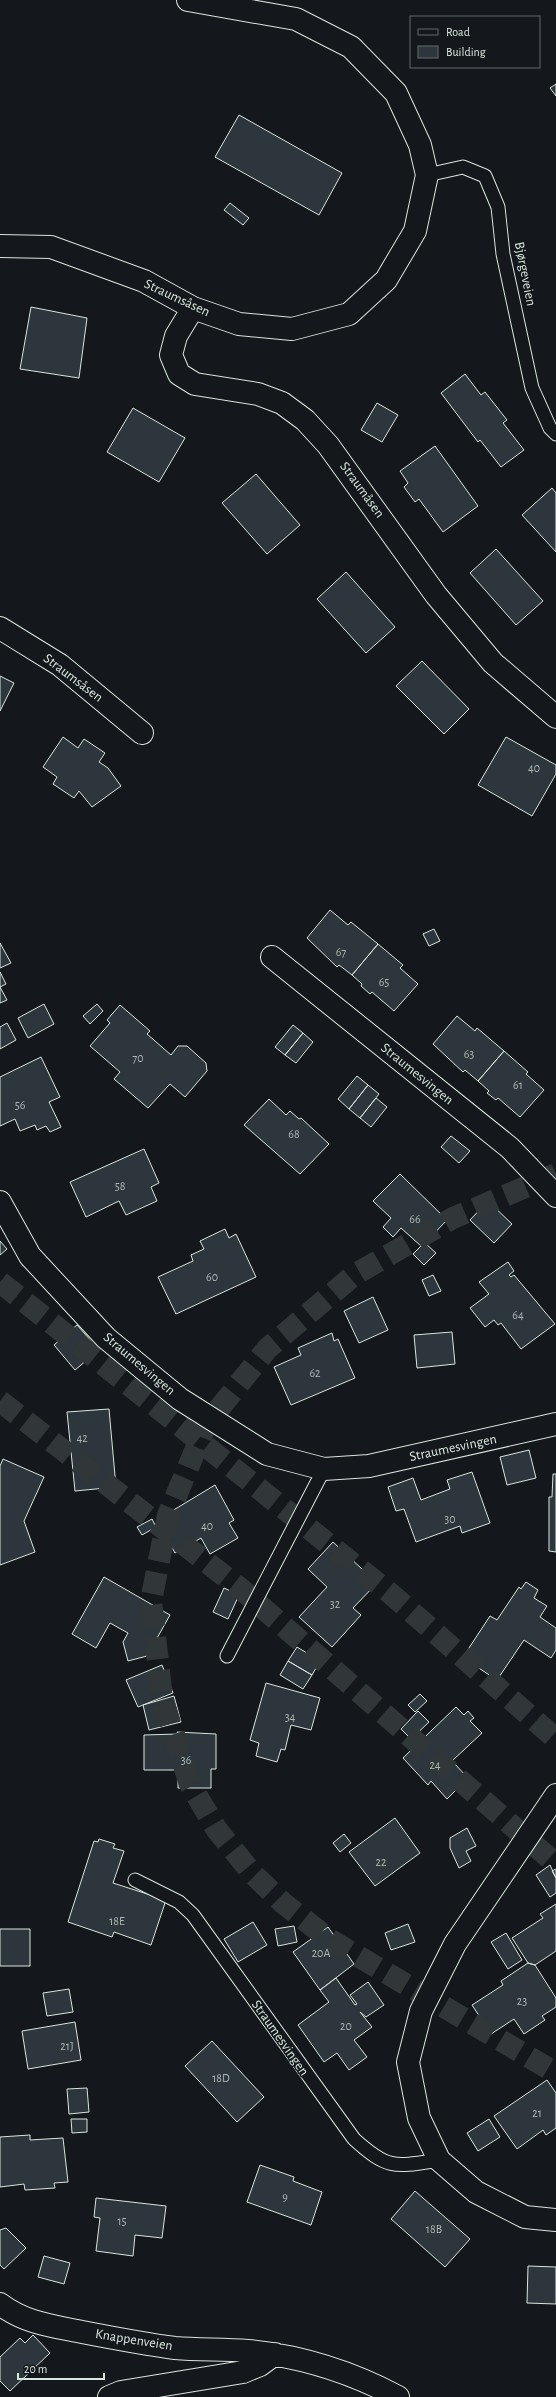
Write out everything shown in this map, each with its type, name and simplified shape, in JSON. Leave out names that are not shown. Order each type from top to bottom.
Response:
[{"type":"street","name":"Straumsåsen","points":[[0,246],[51,247],[144,282],[193,308],[239,324],[292,329],[349,314],[386,280],[415,231],[427,175],[420,145],[396,93],[351,47],[296,19],[188,0]]},
{"type":"street","name":"Straumåsen","points":[[193,308],[176,336],[171,355],[179,374],[195,384],[258,394],[282,403],[305,420],[328,445],[436,594],[479,646],[494,663],[556,717]]},
{"type":"street","name":"Straumsåsen","points":[[0,628],[60,665],[142,733]]},
{"type":"street","name":"Straumesvingen","points":[[272,957],[510,1148],[556,1196]]},
{"type":"street","name":"Straumesvingen","points":[[0,1202],[30,1256],[106,1338],[180,1399],[267,1454],[324,1469],[369,1466],[556,1424]]},
{"type":"street","points":[[556,1795],[455,1944],[421,2011],[408,2062],[418,2118],[439,2160],[483,2196],[525,2217],[556,2220]]},
{"type":"street","name":"Knappenveien","points":[[0,2304],[12,2312],[34,2322],[133,2342],[176,2348],[248,2351],[275,2354],[328,2366],[371,2383],[398,2397]]},
{"type":"street","points":[[109,2397],[121,2392],[243,2372],[260,2365],[275,2354]]},
{"type":"lane","name":"Bjørgeveien","points":[[427,175],[464,167],[485,176],[498,208],[503,254],[532,388],[550,428],[556,434]]},
{"type":"lane","points":[[227,1656],[324,1469]]},
{"type":"lane","name":"Straumesvingen","points":[[135,1880],[179,1902],[193,1915],[354,2139],[374,2157],[388,2164],[411,2164],[439,2160]]},
{"type":"building","points":[[556,84],[556,96],[550,88]]},
{"type":"building","points":[[239,115],[342,173],[319,215],[215,157]]},
{"type":"building","points":[[230,203],[249,218],[243,225],[224,210]]},
{"type":"building","points":[[31,307],[87,318],[79,378],[20,369]]},
{"type":"building","points":[[465,374],[481,395],[485,392],[507,420],[503,423],[524,450],[501,467],[480,440],[478,442],[441,393]]},
{"type":"building","points":[[377,403],[398,415],[382,442],[361,430]]},
{"type":"building","points":[[133,408],[185,438],[159,482],[107,452]]},
{"type":"building","points":[[435,446],[478,506],[443,532],[419,499],[415,502],[404,487],[408,483],[400,471]]},
{"type":"building","points":[[256,474],[300,525],[267,554],[222,503]]},
{"type":"building","points":[[552,488],[556,493],[556,552],[522,515]]},
{"type":"building","points":[[496,549],[543,601],[516,625],[470,573]]},
{"type":"building","points":[[346,572],[395,627],[366,653],[317,599]]},
{"type":"building","points":[[422,661],[469,709],[444,734],[396,686]]},
{"type":"building","points":[[0,676],[14,683],[0,711]]},
{"type":"building","points":[[63,737],[78,748],[84,739],[105,753],[99,762],[108,768],[121,786],[92,807],[79,791],[74,798],[53,784],[57,777],[43,767]]},
{"type":"building","points":[[506,737],[556,765],[556,774],[532,816],[478,785]]},
{"type":"building","points":[[330,910],[348,925],[351,922],[378,944],[352,975],[339,965],[337,967],[307,938]]},
{"type":"building","points":[[434,929],[440,941],[429,946],[423,934]]},
{"type":"building","points":[[0,943],[11,963],[0,968]]},
{"type":"building","points":[[378,944],[403,965],[400,968],[418,984],[394,1011],[372,992],[370,994],[352,975]]},
{"type":"building","points":[[0,972],[6,984],[0,987]]},
{"type":"building","points":[[0,987],[7,1000],[0,1003]]},
{"type":"building","points":[[44,1004],[54,1024],[28,1038],[18,1018]]},
{"type":"building","points":[[97,1004],[103,1011],[90,1024],[83,1016]]},
{"type":"building","points":[[120,1005],[150,1031],[147,1034],[171,1055],[178,1046],[187,1046],[206,1063],[207,1071],[185,1097],[170,1084],[148,1108],[114,1079],[120,1072],[90,1046],[110,1023],[107,1020]]},
{"type":"building","points":[[457,1016],[475,1031],[477,1028],[504,1051],[478,1081],[465,1070],[463,1072],[433,1044]]},
{"type":"building","points":[[7,1023],[16,1040],[0,1049],[0,1027]]},
{"type":"building","points":[[293,1025],[303,1033],[285,1055],[275,1047]]},
{"type":"building","points":[[303,1033],[313,1042],[296,1063],[285,1055]]},
{"type":"building","points":[[504,1051],[528,1072],[526,1074],[544,1090],[520,1117],[498,1098],[496,1100],[487,1093],[489,1091],[478,1081]]},
{"type":"building","points":[[41,1057],[60,1097],[49,1102],[61,1127],[50,1132],[46,1126],[37,1130],[35,1125],[20,1131],[15,1119],[0,1126],[0,1077]]},
{"type":"building","points":[[357,1076],[368,1085],[349,1109],[338,1099]]},
{"type":"building","points":[[368,1085],[379,1094],[360,1118],[349,1109]]},
{"type":"building","points":[[376,1098],[387,1107],[371,1127],[360,1118]]},
{"type":"building","points":[[269,1099],[286,1115],[290,1111],[299,1119],[301,1118],[329,1144],[300,1174],[244,1125]]},
{"type":"building","points":[[451,1136],[470,1151],[459,1163],[441,1147]]},
{"type":"building","points":[[144,1149],[159,1183],[151,1187],[157,1201],[126,1215],[119,1201],[86,1217],[70,1182]]},
{"type":"building","points":[[400,1174],[447,1220],[425,1243],[436,1253],[424,1265],[413,1254],[421,1246],[401,1228],[393,1237],[383,1227],[391,1218],[373,1201]]},
{"type":"building","points":[[488,1201],[512,1224],[494,1243],[470,1220]]},
{"type":"building","points":[[225,1229],[229,1238],[236,1234],[256,1277],[176,1314],[158,1277],[193,1261],[191,1255],[204,1249],[200,1241]]},
{"type":"building","points":[[0,1241],[7,1249],[0,1255]]},
{"type":"building","points":[[508,1262],[514,1271],[509,1275],[511,1277],[514,1275],[555,1324],[521,1349],[501,1323],[498,1325],[494,1320],[485,1327],[470,1308],[489,1294],[479,1282]]},
{"type":"building","points":[[433,1275],[441,1291],[429,1296],[422,1280]]},
{"type":"building","points":[[373,1297],[388,1330],[359,1343],[344,1311]]},
{"type":"building","points":[[77,1325],[99,1350],[75,1370],[54,1345]]},
{"type":"building","points":[[452,1332],[455,1364],[417,1368],[414,1335]]},
{"type":"building","points":[[332,1333],[334,1341],[338,1339],[355,1378],[291,1405],[274,1367],[301,1355],[298,1348]]},
{"type":"building","points":[[109,1409],[116,1487],[75,1491],[67,1412]]},
{"type":"building","points":[[529,1450],[536,1478],[507,1485],[500,1457]]},
{"type":"building","points":[[3,1459],[44,1477],[24,1521],[35,1552],[0,1565],[0,1466]]},
{"type":"building","points":[[472,1472],[490,1523],[462,1533],[460,1526],[416,1542],[404,1509],[396,1511],[388,1487],[413,1478],[421,1500],[450,1489],[447,1480]]},
{"type":"building","points":[[553,1474],[556,1474],[556,1552],[549,1551],[549,1497],[552,1497]]},
{"type":"building","points":[[215,1485],[234,1520],[229,1523],[238,1538],[210,1554],[201,1538],[175,1553],[157,1520]]},
{"type":"building","points":[[152,1519],[156,1527],[142,1535],[137,1527]]},
{"type":"building","points":[[333,1542],[377,1583],[353,1608],[361,1615],[332,1647],[299,1617],[327,1587],[308,1569]]},
{"type":"building","points":[[104,1577],[170,1615],[147,1656],[128,1661],[123,1642],[128,1633],[110,1623],[96,1648],[72,1634]]},
{"type":"building","points":[[526,1582],[538,1590],[534,1598],[547,1606],[540,1617],[556,1628],[556,1650],[551,1658],[524,1640],[497,1680],[468,1661],[472,1655],[467,1651],[490,1616],[497,1620],[519,1587],[521,1589]]},
{"type":"building","points":[[224,1588],[239,1595],[228,1619],[213,1612]]},
{"type":"building","points":[[297,1647],[320,1661],[312,1675],[288,1661]]},
{"type":"building","points":[[288,1661],[312,1675],[303,1689],[280,1675]]},
{"type":"building","points":[[162,1665],[173,1693],[138,1707],[126,1680]]},
{"type":"building","points":[[266,1683],[320,1698],[311,1730],[291,1725],[285,1750],[281,1749],[277,1762],[256,1756],[259,1743],[250,1740]]},
{"type":"building","points":[[420,1694],[427,1701],[415,1712],[408,1705]]},
{"type":"building","points":[[174,1696],[181,1722],[149,1730],[143,1705]]},
{"type":"building","points":[[456,1707],[464,1715],[468,1711],[474,1718],[470,1721],[482,1733],[452,1761],[468,1778],[447,1799],[431,1781],[428,1785],[403,1758]]},
{"type":"building","points":[[418,1711],[429,1722],[411,1739],[401,1729]]},
{"type":"building","points":[[177,1732],[216,1734],[216,1769],[211,1769],[211,1788],[178,1788],[178,1770],[144,1770],[144,1735],[178,1734]]},
{"type":"building","points":[[395,1818],[420,1853],[375,1886],[349,1852]]},
{"type":"building","points":[[467,1828],[476,1846],[466,1851],[471,1861],[459,1868],[450,1848],[450,1838]]},
{"type":"building","points":[[344,1834],[351,1843],[340,1852],[333,1843]]},
{"type":"building","points":[[99,1839],[115,1844],[113,1848],[124,1851],[113,1883],[166,1900],[151,1945],[114,1932],[112,1937],[68,1922],[94,1841],[98,1842]]},
{"type":"building","points":[[550,1865],[556,1878],[556,1893],[550,1897],[536,1875]]},
{"type":"building","points":[[556,1869],[556,1878],[552,1871]]},
{"type":"building","points":[[556,1904],[556,1951],[535,1965],[528,1963],[512,1938],[543,1918],[540,1914]]},
{"type":"building","points":[[253,1922],[267,1945],[238,1962],[224,1939]]},
{"type":"building","points":[[408,1924],[415,1942],[391,1950],[385,1933]]},
{"type":"building","points":[[294,1926],[297,1942],[278,1946],[275,1929]]},
{"type":"building","points":[[328,1927],[354,1964],[320,1990],[293,1952]]},
{"type":"building","points":[[0,1929],[30,1929],[30,1966],[0,1966]]},
{"type":"building","points":[[506,1933],[522,1960],[508,1969],[491,1942]]},
{"type":"building","points":[[528,1963],[535,1965],[556,1998],[556,2007],[542,2016],[545,2020],[524,2034],[514,2019],[491,2034],[472,2005],[503,1985],[501,1981]]},
{"type":"building","points":[[336,1978],[355,2005],[357,2004],[350,1995],[368,1982],[384,2005],[366,2017],[360,2012],[372,2027],[354,2040],[367,2057],[349,2070],[337,2053],[324,2062],[298,2025],[329,2002],[320,1990]]},
{"type":"building","points":[[69,1989],[73,2012],[47,2016],[43,1993]]},
{"type":"building","points":[[75,2022],[81,2060],[28,2069],[22,2031]]},
{"type":"building","points":[[212,2041],[264,2097],[237,2122],[185,2066]]},
{"type":"building","points":[[547,2080],[556,2093],[556,2128],[546,2135],[543,2130],[517,2149],[494,2116]]},
{"type":"building","points":[[87,2088],[89,2112],[69,2114],[67,2089]]},
{"type":"building","points":[[71,2119],[87,2119],[87,2132],[72,2133]]},
{"type":"building","points":[[489,2119],[500,2137],[478,2151],[467,2133]]},
{"type":"building","points":[[30,2135],[30,2140],[63,2138],[68,2182],[54,2183],[55,2188],[25,2190],[24,2184],[0,2187],[0,2137]]},
{"type":"building","points":[[260,2165],[294,2177],[293,2181],[322,2192],[311,2225],[247,2202]]},
{"type":"building","points":[[415,2191],[470,2239],[445,2267],[391,2219]]},
{"type":"building","points":[[96,2198],[166,2206],[162,2238],[135,2235],[133,2256],[96,2251],[100,2218],[94,2217]]},
{"type":"building","points":[[6,2228],[26,2248],[4,2269],[0,2265],[0,2230]]},
{"type":"building","points":[[44,2256],[70,2263],[64,2284],[38,2277]]},
{"type":"building","points":[[528,2266],[556,2267],[556,2304],[527,2303]]},
{"type":"building","points":[[33,2335],[50,2353],[10,2391],[0,2381],[0,2357],[20,2338],[25,2343]]},
{"type":"tunnel","points":[[556,1174],[453,1218],[354,1275],[267,1349],[206,1425],[168,1515],[151,1601],[162,1698],[190,1784],[217,1830],[252,1873],[283,1903],[329,1939],[556,2073]]},
{"type":"tunnel","points":[[0,1282],[391,1594],[556,1739]]},
{"type":"tunnel","points":[[0,1401],[241,1589],[556,1864]]}]
